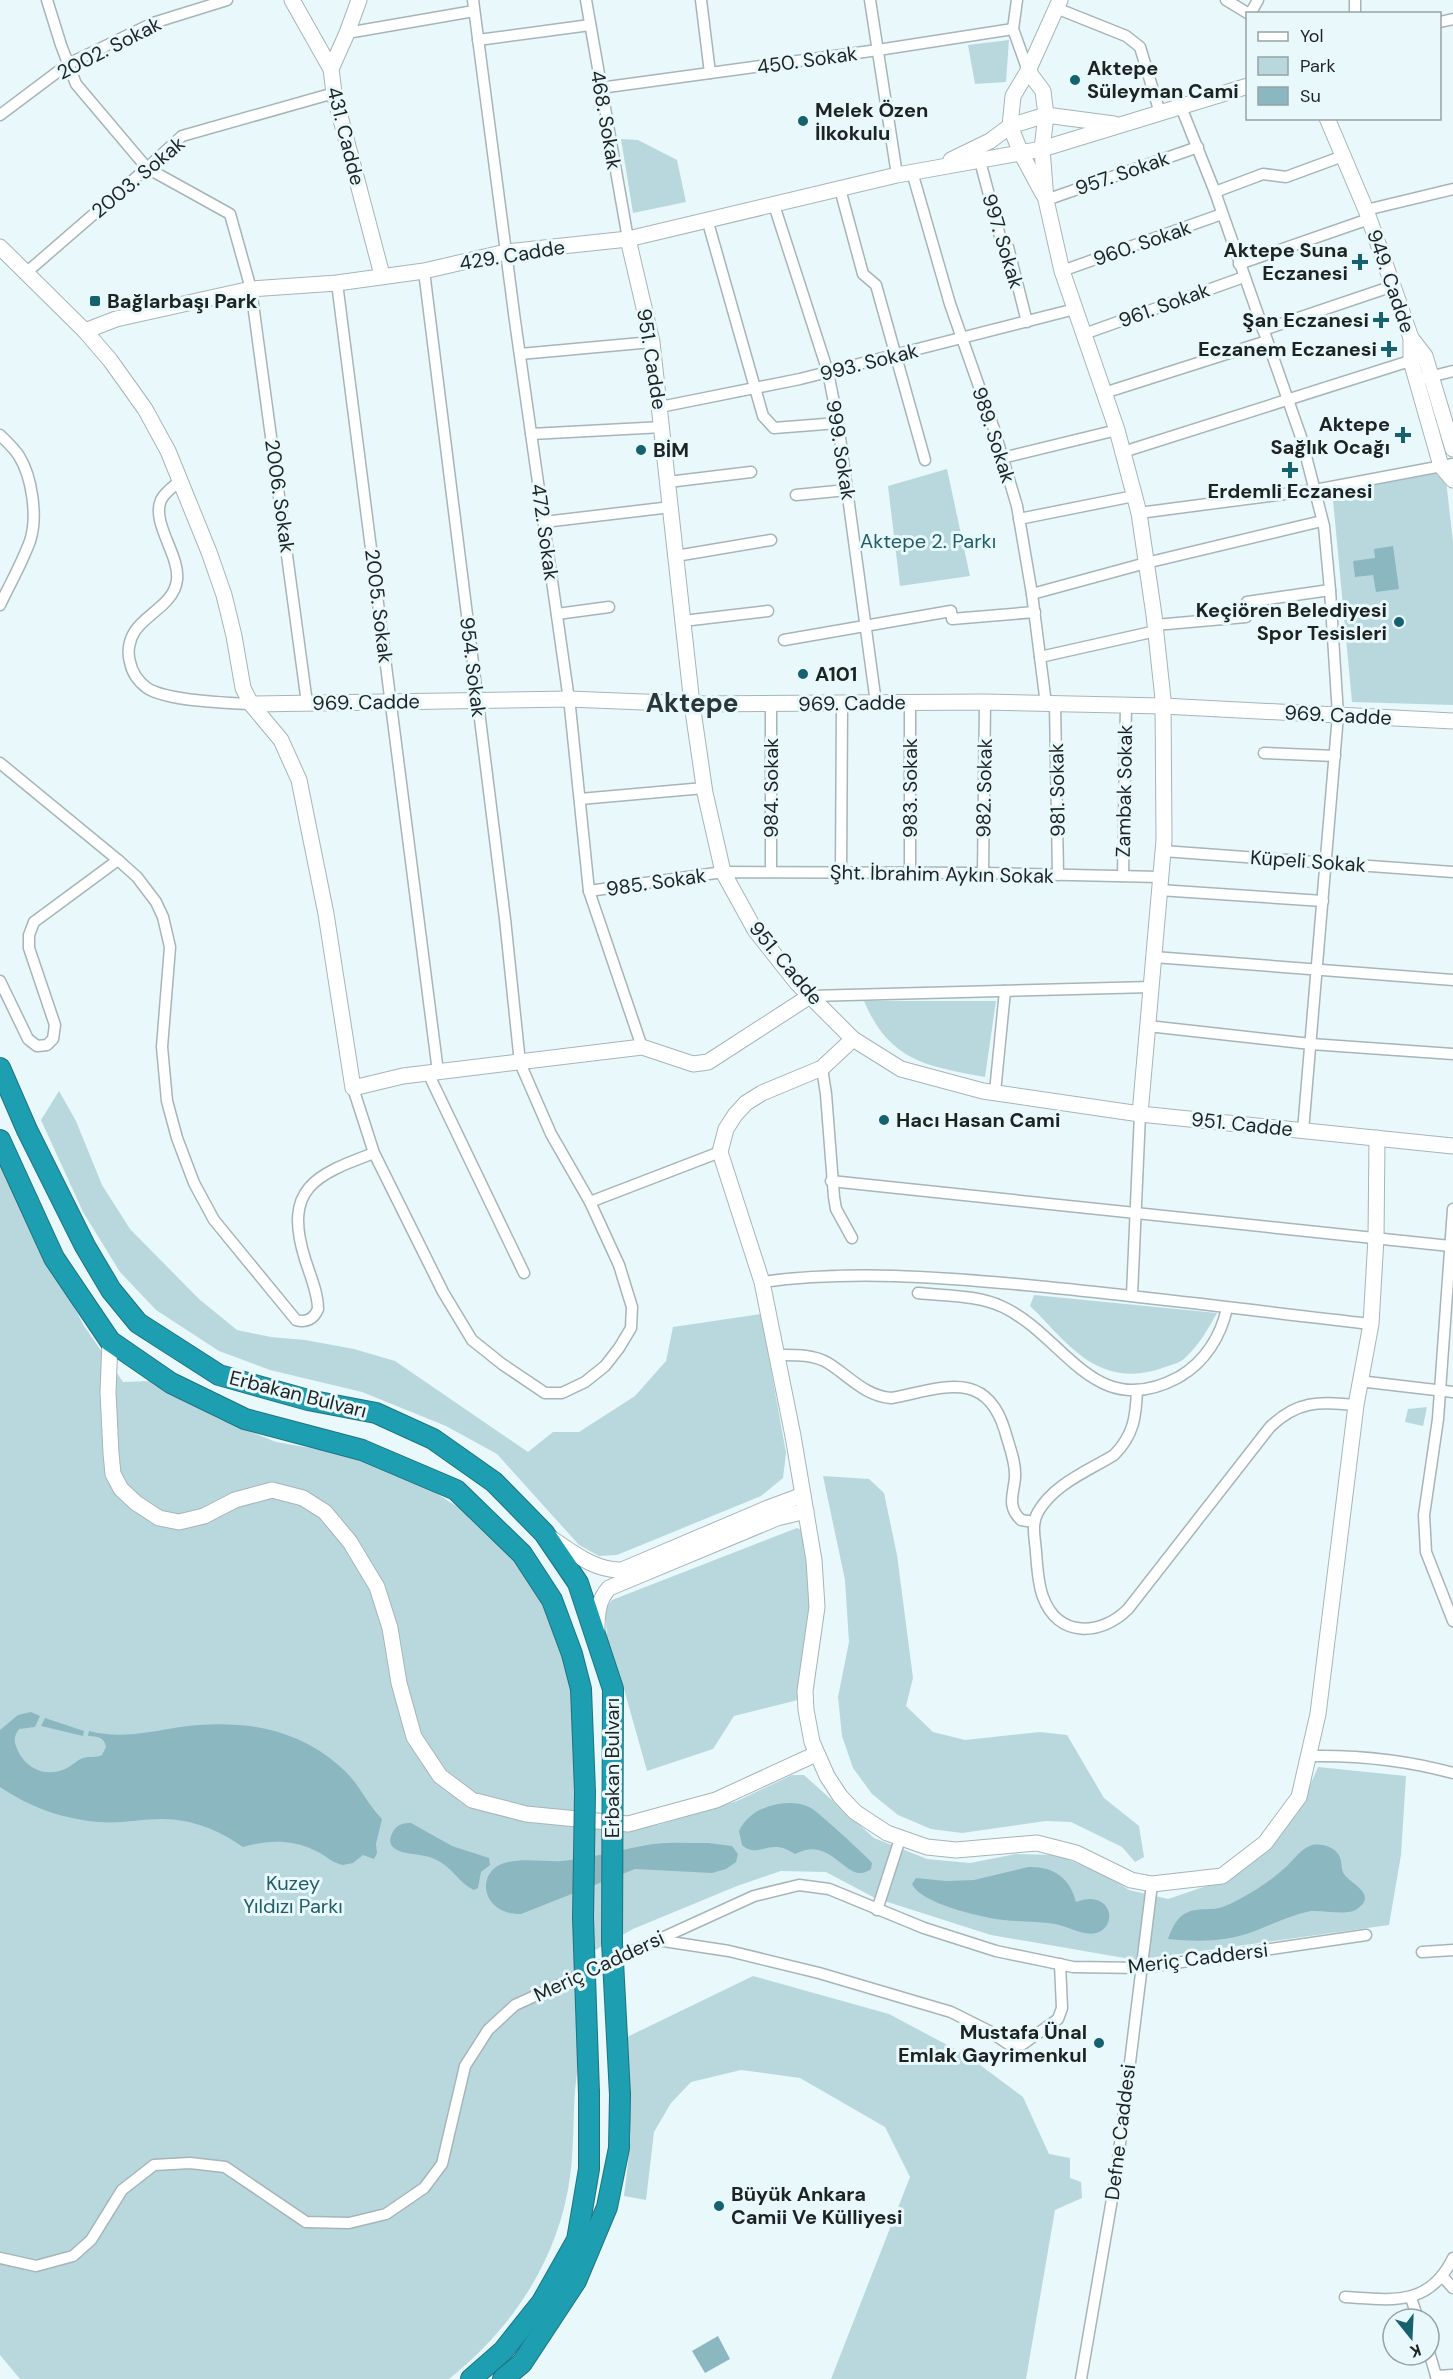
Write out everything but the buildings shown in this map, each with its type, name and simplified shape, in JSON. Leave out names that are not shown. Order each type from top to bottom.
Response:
[{"type":"highway","name":"Erbakan Bulvarı","points":[[0,1068],[27,1130],[85,1246],[111,1290],[138,1323],[219,1375],[308,1400],[376,1413],[433,1439],[494,1482],[544,1533],[578,1583],[613,1689],[612,1941],[620,2095],[619,2148],[608,2207],[576,2281],[522,2363],[502,2379]]},
{"type":"highway","points":[[1,1143],[54,1258],[110,1341]]},
{"type":"highway","name":"Erbakan Bulvarı","points":[[110,1341],[171,1383],[245,1419],[362,1450],[456,1490],[522,1554],[552,1600],[572,1654],[581,1689],[585,1792],[583,1918],[589,2093],[589,2169],[577,2240],[543,2302],[503,2351],[471,2379]]},
{"type":"street","points":[[47,0],[76,84],[147,168]]},
{"type":"street","name":"2002. Sokak","points":[[0,115],[68,64],[153,23],[227,0]]},
{"type":"street","points":[[292,0],[331,69]]},
{"type":"street","name":"431. Cadde","points":[[359,0],[331,69],[334,93],[382,275]]},
{"type":"street","name":"468. Sokak","points":[[586,0],[628,239]]},
{"type":"street","points":[[701,0],[710,73]]},
{"type":"street","name":"989. Sokak","points":[[870,0],[878,50],[905,174],[1002,458],[1019,519],[1035,612],[1040,657],[1051,704]]},
{"type":"street","points":[[1017,0],[1013,29],[1028,71],[1043,91],[1046,115],[1042,149],[1046,200],[1062,271],[1117,430],[1139,513],[1156,628],[1163,706],[1163,850],[1140,1114],[1132,1295]]},
{"type":"street","points":[[1226,0],[1247,12]]},
{"type":"street","points":[[1046,200],[1021,153],[1010,126],[1013,96],[1028,71],[1058,4],[1126,36],[1140,47],[1160,113]]},
{"type":"street","name":"472. Sokak","points":[[347,33],[473,5],[569,699],[589,891],[642,1047]]},
{"type":"street","points":[[478,40],[590,25]]},
{"type":"street","name":"450. Sokak","points":[[600,88],[1013,29]]},
{"type":"street","points":[[938,167],[1042,149],[1246,87]]},
{"type":"street","name":"2003. Sokak","points":[[27,272],[182,136],[334,93]]},
{"type":"street","points":[[1181,107],[1215,192],[1301,436],[1322,521],[1330,590],[1338,715],[1303,1131]]},
{"type":"street","points":[[938,167],[990,141],[1010,126],[1046,115],[1118,125]]},
{"type":"street","name":"949. Cadde","points":[[1328,120],[1368,215],[1393,286],[1424,378],[1453,480]]},
{"type":"street","name":"957. Sokak","points":[[1046,200],[1198,147]]},
{"type":"street","points":[[1215,192],[1263,174],[1286,177],[1343,156]]},
{"type":"street","name":"997. Sokak","points":[[980,161],[1001,240],[1008,247],[1027,322]]},
{"type":"street","name":"429. Cadde","points":[[85,331],[116,319],[251,289],[337,283],[424,271],[506,252],[628,239],[938,167]]},
{"type":"street","name":"2006. Sokak","points":[[147,168],[230,214],[251,289],[307,703]]},
{"type":"street","points":[[840,189],[863,274],[876,285],[925,460]]},
{"type":"street","points":[[1239,264],[1368,215],[1453,189]]},
{"type":"street","name":"999. Sokak","points":[[774,205],[828,372],[838,423],[876,703]]},
{"type":"street","name":"960. Sokak","points":[[1062,271],[1222,214]]},
{"type":"street","points":[[707,219],[763,416],[768,424],[774,428],[838,423]]},
{"type":"street","name":"951. Cadde","points":[[628,239],[652,342],[692,704],[704,788],[723,872],[755,930],[810,996],[853,1039],[902,1069],[995,1092],[1140,1114],[1453,1146]]},
{"type":"street","points":[[0,247],[85,331],[110,360],[145,409],[168,451],[224,595],[238,653],[243,688],[251,704],[281,740],[299,780],[326,914],[353,1088],[403,1076],[642,1047],[693,1064],[708,1062],[810,996],[1151,987]]},
{"type":"street","name":"954. Sokak","points":[[353,1088],[374,1153],[443,1292],[472,1340],[545,1393],[562,1393],[585,1382],[605,1366],[631,1328],[632,1307],[619,1265],[590,1202],[550,1134],[520,1063],[505,919],[424,271]]},
{"type":"street","name":"961. Sokak","points":[[1084,334],[1244,277]]},
{"type":"street","name":"2005. Sokak","points":[[337,283],[392,702],[433,1073],[524,1273]]},
{"type":"street","points":[[1104,393],[1393,286]]},
{"type":"street","name":"993. Sokak","points":[[660,407],[756,389],[896,356],[1075,309]]},
{"type":"street","points":[[520,354],[652,342]]},
{"type":"street","points":[[1123,452],[1417,356]]},
{"type":"street","points":[[1453,371],[1424,378],[1453,449]]},
{"type":"street","points":[[531,434],[663,427]]},
{"type":"street","points":[[1002,458],[1117,430]]},
{"type":"street","points":[[0,435],[18,455],[24,467],[32,494],[33,507],[31,539],[0,604]]},
{"type":"street","points":[[1139,513],[1314,487],[1447,462]]},
{"type":"street","points":[[668,482],[751,472]]},
{"type":"street","points":[[180,481],[166,493],[159,508],[176,562],[177,581],[167,601],[135,630],[129,653],[132,669],[141,683],[161,694],[221,703],[251,704]]},
{"type":"street","points":[[796,495],[847,490]]},
{"type":"street","points":[[1019,519],[1134,496]]},
{"type":"street","points":[[544,522],[671,507]]},
{"type":"street","points":[[1032,594],[1146,563],[1322,521]]},
{"type":"street","points":[[676,556],[771,540]]},
{"type":"street","points":[[1247,602],[1330,590]]},
{"type":"street","points":[[557,614],[609,607]]},
{"type":"street","points":[[683,621],[768,611]]},
{"type":"street","points":[[784,640],[951,611],[952,619],[1035,612]]},
{"type":"street","points":[[1040,657],[1156,628],[1246,617]]},
{"type":"street","name":"969. Cadde","points":[[251,704],[569,699],[692,704],[985,702],[1163,706],[1453,721]]},
{"type":"street","name":"982. Sokak","points":[[983,873],[985,702]]},
{"type":"street","name":"983. Sokak","points":[[910,703],[910,873]]},
{"type":"street","name":"984. Sokak","points":[[771,704],[771,872]]},
{"type":"street","points":[[841,872],[842,704]]},
{"type":"street","name":"981. Sokak","points":[[1051,704],[1058,875]]},
{"type":"street","name":"Zambak Sokak","points":[[1123,876],[1126,705]]},
{"type":"street","points":[[1264,753],[1335,756]]},
{"type":"street","points":[[0,764],[118,860],[148,889],[156,902],[168,932],[170,962],[162,1033],[163,1064],[172,1120],[189,1169],[214,1220],[296,1320],[312,1319],[318,1309],[298,1236],[298,1211],[302,1199],[313,1183],[331,1169],[374,1153]]},
{"type":"street","points":[[580,799],[704,788]]},
{"type":"street","name":"Küpeli Sokak","points":[[1163,850],[1453,872]]},
{"type":"street","points":[[0,981],[28,1039],[37,1046],[47,1045],[53,1039],[55,1025],[29,948],[29,935],[34,922],[118,860]]},
{"type":"street","name":"Şht. İbrahim Aykın Sokak","points":[[723,872],[1123,876],[1160,883],[1323,901]]},
{"type":"street","name":"985. Sokak","points":[[589,891],[723,872]]},
{"type":"street","points":[[1154,957],[1453,980]]},
{"type":"street","points":[[995,1092],[1005,991]]},
{"type":"street","points":[[1148,1026],[1311,1044],[1453,1054]]},
{"type":"street","points":[[853,1039],[822,1068],[762,1093],[746,1103],[726,1129],[720,1152],[762,1282],[814,1560],[817,1607],[807,1671],[806,1710],[816,1754],[827,1776],[848,1805],[874,1826],[900,1839],[927,1847],[956,1850],[1037,1843],[1076,1853],[1131,1881],[1152,1884],[1222,1876],[1265,1843],[1299,1797],[1318,1714],[1359,1382],[1371,1324],[1376,1238],[1377,1138]]},
{"type":"street","points":[[822,1068],[826,1094],[831,1181],[836,1209],[852,1238]]},
{"type":"street","points":[[590,1202],[720,1152]]},
{"type":"street","points":[[831,1181],[1450,1246]]},
{"type":"street","points":[[1453,1209],[1450,1293],[1438,1419],[1424,1515],[1426,1552],[1453,1622]]},
{"type":"street","points":[[762,1282],[824,1275],[890,1275],[1132,1295],[1371,1324]]},
{"type":"street","points":[[918,1293],[986,1300],[1001,1306],[1027,1321],[1091,1377],[1108,1385],[1137,1390],[1165,1383],[1181,1376],[1195,1365],[1217,1338],[1227,1308]]},
{"type":"street","points":[[110,1341],[108,1392],[111,1453],[113,1474],[121,1489],[136,1503],[159,1518],[179,1522],[204,1516],[235,1500],[272,1490],[303,1498],[325,1512],[350,1542],[377,1587],[390,1628],[399,1683],[414,1737],[440,1776],[472,1800],[526,1814],[628,1824],[716,1800],[816,1754]]},
{"type":"street","points":[[777,1355],[804,1356],[827,1363],[866,1390],[882,1398],[954,1386],[977,1391],[992,1403],[998,1412],[1006,1435],[1016,1474],[1011,1500],[1012,1508],[1021,1520],[1034,1522]]},
{"type":"street","points":[[1359,1382],[1453,1392]]},
{"type":"street","points":[[1137,1390],[1133,1429],[1121,1448],[1114,1455],[1053,1493],[1044,1502],[1034,1522],[1042,1596],[1059,1619],[1075,1629],[1101,1627],[1128,1610],[1270,1427],[1281,1416],[1308,1404],[1324,1402],[1356,1405]]},
{"type":"street","points":[[544,1533],[595,1565],[610,1570],[622,1570],[803,1495]]},
{"type":"street","points":[[597,1636],[597,1616],[601,1597],[609,1588],[777,1518],[806,1511]]},
{"type":"street","points":[[1309,1756],[1342,1755],[1408,1763],[1453,1773]]},
{"type":"street","points":[[877,1910],[900,1839]]},
{"type":"street","name":"Defne Caddesi","points":[[1081,2379],[1116,2176],[1152,1884]]},
{"type":"street","name":"Meriç Caddersi","points":[[0,2258],[36,2266],[73,2256],[91,2240],[122,2190],[154,2164],[190,2163],[225,2167],[306,2222],[349,2223],[386,2214],[424,2188],[442,2164],[465,2066],[488,2030],[515,2005],[754,1896],[799,1885],[829,1889],[877,1910],[996,1951],[1074,1967],[1141,1968],[1366,1935]]},
{"type":"street","points":[[657,1940],[729,1951],[819,1973],[951,2012],[989,2031],[1010,2045],[1023,2044],[1058,2019],[1062,2008],[1060,1964]]},
{"type":"street","points":[[1422,1952],[1453,1950]]},
{"type":"street","points":[[1345,2297],[1385,2300],[1411,2298],[1442,2276],[1453,2258]]},
{"type":"street","points":[[1442,2276],[1453,2288]]},
{"type":"street","points":[[1411,2298],[1414,2307]]},
{"type":"street","points":[[1437,2378],[1453,2375]]},
{"type":"green space","points":[[1009,40],[1006,82],[975,84],[968,45]]},
{"type":"green space","points":[[621,139],[638,140],[677,160],[686,202],[633,213]]},
{"type":"green space","name":"Aktepe 2. Parkı","points":[[947,469],[970,576],[900,586],[888,486]]},
{"type":"green space","name":"Keçiören Belediyesi Spor Tesisleri","points":[[1445,471],[1453,542],[1453,705],[1352,702],[1333,500],[1344,491]]},
{"type":"green space","points":[[864,1001],[996,1001],[985,1077],[945,1069],[912,1058],[886,1037],[874,1021]]},
{"type":"green space","points":[[59,1091],[76,1121],[102,1185],[130,1229],[199,1299],[237,1330],[354,1349],[395,1361],[528,1452],[553,1432],[579,1432],[635,1396],[666,1361],[673,1327],[761,1314],[786,1453],[783,1478],[761,1496],[617,1555],[599,1556],[579,1545],[497,1454],[446,1426],[362,1392],[270,1370],[219,1351],[156,1310],[120,1272],[83,1212],[41,1120]]},
{"type":"green space","name":"Kuzey Yıldızı Parkı","points":[[0,1158],[84,1326],[123,1382],[150,1381],[217,1418],[276,1442],[357,1456],[414,1479],[464,1511],[516,1561],[543,1606],[560,1647],[575,1702],[578,1827],[658,1825],[737,1801],[792,1775],[804,1775],[874,1838],[927,1859],[970,1863],[1016,1854],[1057,1855],[1106,1875],[1129,1890],[1168,1899],[1233,1877],[1298,1813],[1318,1767],[1406,1776],[1401,1855],[1389,1925],[1136,1960],[991,1935],[875,1898],[826,1872],[781,1871],[737,1886],[633,1929],[579,1959],[582,2039],[575,2090],[570,2177],[564,2207],[544,2263],[513,2314],[472,2359],[449,2379],[20,2379],[0,2355]]},
{"type":"green space","points":[[1034,1295],[1217,1313],[1199,1342],[1181,1361],[1153,1371],[1120,1373],[1099,1367],[1072,1349],[1030,1306]]},
{"type":"green space","points":[[1427,1407],[1423,1426],[1405,1422],[1408,1409]]},
{"type":"green space","points":[[823,1476],[869,1479],[884,1493],[897,1555],[913,1678],[906,1706],[933,1732],[965,1740],[1040,1732],[1067,1735],[1104,1798],[1139,1826],[1144,1857],[1135,1862],[1122,1847],[1071,1822],[1046,1821],[962,1833],[931,1829],[898,1815],[872,1794],[853,1768],[842,1736],[838,1697],[849,1642],[845,1580]]},
{"type":"green space","points":[[797,1528],[804,1531],[818,1584],[802,1699],[734,1716],[713,1749],[647,1771],[624,1689],[608,1646],[605,1610],[612,1600]]},
{"type":"green space","points":[[753,1976],[889,2014],[968,2056],[1023,2097],[1049,2154],[1070,2158],[1070,2178],[1081,2182],[1082,2198],[1055,2210],[1026,2379],[831,2379],[910,2177],[885,2127],[800,2078],[741,2070],[691,2082],[671,2103],[654,2132],[646,2200],[624,2196],[631,2138],[625,2038]]},
{"type":"water","points":[[1393,546],[1399,589],[1376,592],[1373,575],[1355,577],[1353,561],[1375,558],[1374,549]]},
{"type":"water","points":[[31,1712],[40,1716],[35,1727],[19,1729],[15,1743],[27,1763],[46,1772],[60,1771],[83,1758],[102,1755],[106,1747],[104,1741],[88,1736],[89,1731],[124,1735],[180,1727],[225,1724],[269,1730],[289,1736],[328,1757],[356,1783],[382,1819],[376,1844],[377,1853],[374,1859],[363,1855],[353,1863],[343,1865],[305,1846],[287,1842],[261,1843],[243,1847],[215,1831],[184,1821],[162,1819],[98,1822],[59,1815],[35,1806],[0,1787],[0,1730],[18,1715]]},
{"type":"water","points":[[45,1718],[84,1731],[83,1736],[41,1726]]},
{"type":"water","points":[[788,1803],[803,1805],[815,1811],[872,1863],[871,1869],[862,1873],[854,1872],[820,1850],[808,1849],[795,1854],[778,1847],[754,1850],[742,1845],[739,1831],[753,1814],[766,1807]]},
{"type":"water","points":[[411,1823],[452,1846],[489,1858],[490,1865],[481,1872],[478,1888],[474,1890],[469,1887],[436,1860],[394,1848],[391,1838],[394,1830],[401,1824]]},
{"type":"water","points":[[708,1843],[732,1846],[738,1854],[736,1862],[726,1869],[712,1873],[635,1869],[521,1914],[507,1912],[497,1907],[490,1900],[486,1891],[486,1882],[490,1873],[497,1866],[508,1862],[574,1860],[653,1844]]},
{"type":"water","points":[[1312,1845],[1325,1846],[1340,1856],[1344,1874],[1364,1894],[1363,1904],[1357,1909],[1342,1912],[1311,1911],[1244,1935],[1223,1939],[1202,1941],[1168,1939],[1180,1917],[1191,1911],[1218,1908],[1238,1900],[1272,1879],[1301,1851]]},
{"type":"water","points":[[1028,1867],[1045,1869],[1059,1875],[1069,1886],[1076,1902],[1087,1899],[1103,1903],[1109,1915],[1105,1927],[1099,1932],[1088,1934],[1055,1924],[982,1916],[940,1904],[927,1898],[912,1884],[916,1878],[946,1881],[974,1880]]},
{"type":"water","points":[[718,2336],[730,2359],[705,2373],[692,2351]]},
{"type":"place","name":"Aktepe Süleyman Cami","points":[[1075,80]]},
{"type":"place","name":"Melek Özen İlkokulu","points":[[803,121]]},
{"type":"place","name":"Aktepe Suna Eczanesi","points":[[1360,262]]},
{"type":"place","name":"Bağlarbaşı Park","points":[[95,301]]},
{"type":"place","name":"Şan Eczanesi","points":[[1381,320]]},
{"type":"place","name":"Eczanem Eczanesi","points":[[1389,349]]},
{"type":"place","name":"Aktepe Sağlık Ocağı","points":[[1403,435]]},
{"type":"place","name":"BİM","points":[[641,450]]},
{"type":"place","name":"Erdemli Eczanesi","points":[[1290,470]]},
{"type":"place","name":"Keçiören Belediyesi Spor Tesisleri","points":[[1399,622]]},
{"type":"place","name":"A101","points":[[803,674]]},
{"type":"place","name":"Hacı Hasan Cami","points":[[884,1120]]},
{"type":"place","name":"Mustafa Ünal Emlak Gayrimenkul","points":[[1099,2043]]},
{"type":"place","name":"Büyük Ankara Camii Ve Külliyesi","points":[[719,2206]]},
{"type":"district","name":"Aktepe","points":[[692,703]]}]
